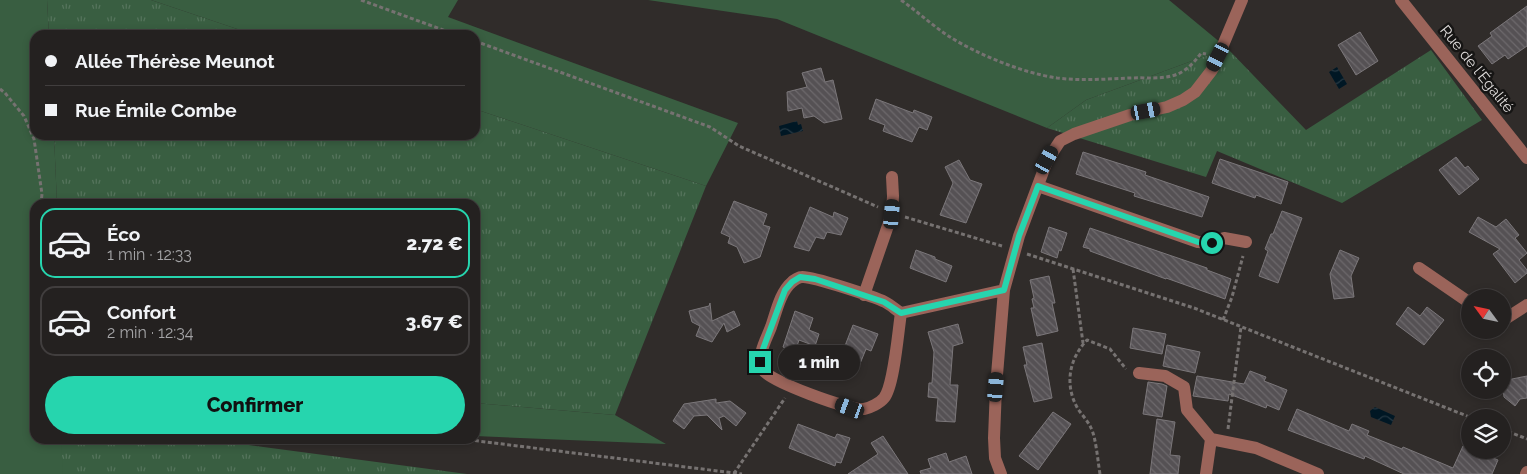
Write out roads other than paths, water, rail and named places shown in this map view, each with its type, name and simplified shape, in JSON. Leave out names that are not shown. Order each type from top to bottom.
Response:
[{"type":"street","points":[[1001,474],[996,458],[994,438],[1004,290],[1014,250],[1047,160],[1060,141],[1074,134],[1130,115],[1167,107],[1195,92],[1205,80],[1218,57],[1242,0]]},
{"type":"street","name":"Rue de l'Égalité","points":[[1401,0],[1527,158]]},
{"type":"street","points":[[864,295],[892,214],[892,177]]},
{"type":"street","points":[[1038,186],[1198,242],[1212,243],[1224,238],[1246,242]]},
{"type":"street","points":[[1419,268],[1461,297]]},
{"type":"street","points":[[901,313],[890,386],[883,399],[864,409],[850,408],[772,378],[764,372],[760,362],[785,290],[800,277],[815,279],[884,302],[901,313],[1004,290]]},
{"type":"street","points":[[1511,315],[1527,305]]},
{"type":"street","points":[[1139,373],[1165,376],[1184,387],[1188,410],[1211,439],[1256,448],[1318,474]]},
{"type":"street","points":[[1206,474],[1211,439]]},
{"type":"water","points":[[1337,67],[1347,84],[1339,89],[1329,72]]},
{"type":"water","points":[[797,121],[798,125],[801,124],[803,131],[781,136],[779,126]]},
{"type":"water","points":[[1375,407],[1395,416],[1391,425],[1371,417],[1370,411]]}]
